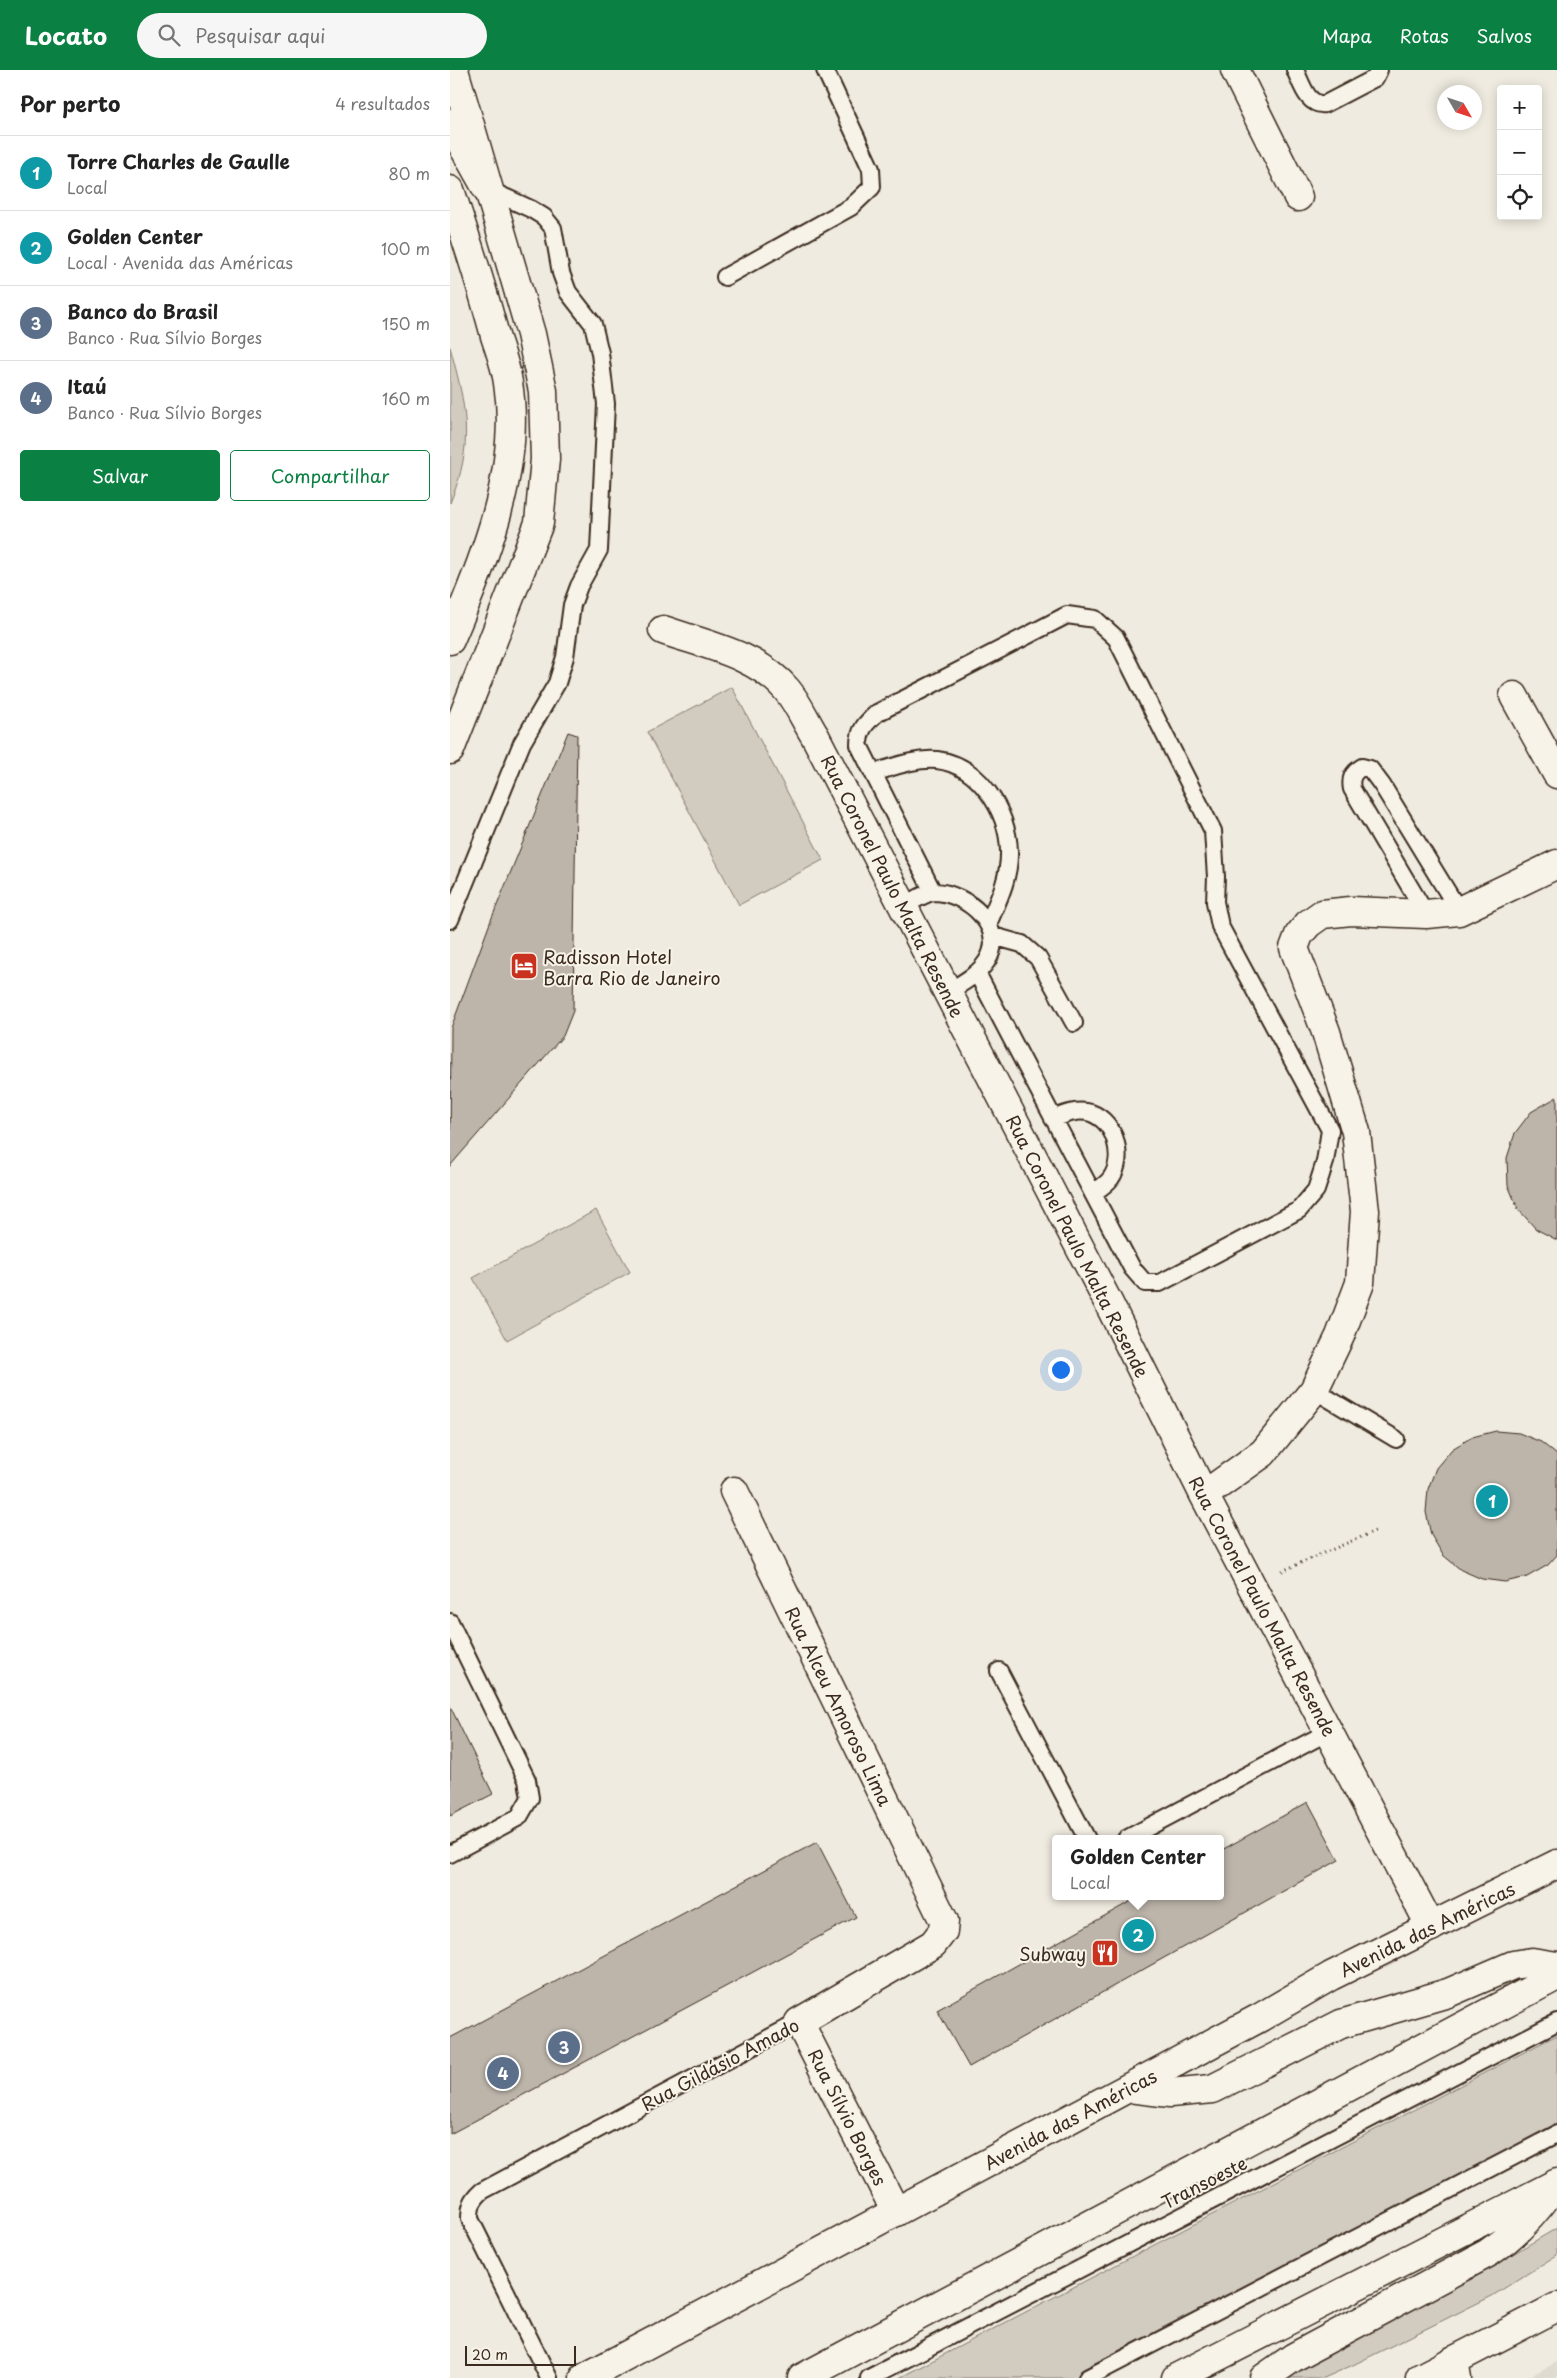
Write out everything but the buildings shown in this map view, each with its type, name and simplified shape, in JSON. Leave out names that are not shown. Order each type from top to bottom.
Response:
[{"type":"main road","points":[[450,750],[539,522],[544,459],[543,391],[531,334],[487,189],[454,70]]},
{"type":"main road","points":[[1235,70],[1298,197]]},
{"type":"main road","points":[[450,123],[487,189]]},
{"type":"main road","points":[[450,190],[482,284],[508,383],[511,429],[500,502],[467,601],[450,640]]},
{"type":"main road","name":"Rua Coronel Paulo Malta Resende","points":[[664,630],[747,659],[772,675],[788,691],[829,762],[904,906],[1204,1495],[1431,1927]]},
{"type":"main road","points":[[1514,696],[1557,774]]},
{"type":"main road","points":[[1204,1495],[1263,1453],[1314,1390],[1340,1336],[1360,1283],[1365,1212],[1356,1132],[1326,1032],[1294,948],[1299,935],[1308,924],[1322,914],[1351,911],[1426,914],[1459,911],[1557,864]]},
{"type":"main road","name":"Rua Alceu Amoroso Lima","points":[[734,1491],[944,1921]]},
{"type":"main road","name":"Avenida das Américas","points":[[584,2378],[1261,2017],[1331,1976],[1557,1864]]},
{"type":"main road","name":"Rua Gildásio Amado","points":[[799,2022],[933,1944],[940,1938],[944,1921]]},
{"type":"main road","points":[[1129,2088],[1170,2093],[1212,2089],[1341,2024],[1448,1993],[1513,1966],[1532,1962],[1557,1966]]},
{"type":"main road","points":[[802,2378],[1557,1976]]},
{"type":"main road","name":"Rua Sílvio Borges","points":[[799,2022],[896,2212]]},
{"type":"main road","points":[[1176,2378],[1557,2183]]},
{"type":"main road","points":[[1264,2378],[1294,2357],[1488,2254],[1509,2240],[1537,2210],[1557,2183]]},
{"type":"main road","points":[[1420,2378],[1456,2369],[1557,2307]]},
{"type":"lane","points":[[725,277],[851,207],[872,187],[871,168],[825,70]]},
{"type":"lane","points":[[1295,70],[1311,101],[1318,105],[1326,104],[1375,78],[1379,70]]},
{"type":"lane","points":[[450,920],[522,742],[557,683],[565,657],[572,606],[579,586],[599,550],[600,531],[606,404],[600,353],[593,324],[568,292],[561,273],[554,228],[544,217],[487,189]]},
{"type":"lane","points":[[933,892],[859,745],[859,734],[865,724],[877,714],[1067,615],[1095,619],[1116,638],[1213,831],[1216,877],[1215,902],[1220,926],[1330,1130],[1326,1162],[1316,1190],[1299,1210],[1160,1283],[1145,1284],[1093,1193],[977,973]]},
{"type":"lane","points":[[873,773],[920,761],[937,760],[959,767],[980,782],[996,803],[1006,828],[1009,852],[1005,882],[991,930],[992,950],[987,962],[977,973],[948,992]]},
{"type":"lane","points":[[1426,914],[1352,789],[1350,780],[1355,771],[1362,767],[1370,769],[1382,785],[1459,911]]},
{"type":"lane","points":[[904,906],[933,892],[952,895],[964,900],[979,912],[991,930],[1022,944],[1038,958],[1074,1023]]},
{"type":"lane","points":[[1054,1119],[1068,1113],[1092,1113],[1105,1122],[1114,1138],[1118,1150],[1118,1165],[1110,1180],[1093,1193]]},
{"type":"lane","points":[[1314,1390],[1396,1439]]},
{"type":"lane","points":[[450,1622],[527,1780],[530,1798],[518,1817],[450,1854]]},
{"type":"lane","points":[[999,1671],[1085,1835]]},
{"type":"lane","points":[[1134,1835],[1328,1732]]},
{"type":"lane","name":"Rua Gildásio Amado","points":[[549,2378],[470,2220],[470,2208],[474,2199],[482,2191],[799,2022]]},
{"type":"lane","name":"Transoeste","points":[[868,2378],[1557,2022]]},
{"type":"lane","points":[[1087,2378],[1557,2134]]},
{"type":"path","points":[[1252,1586],[1325,1552],[1376,1532]]},
{"type":"shaded area","points":[[450,347],[464,407],[465,443],[458,482],[450,503]]},
{"type":"shaded area","points":[[732,687],[823,860],[739,905],[647,732]]},
{"type":"shaded area","points":[[596,1210],[630,1272],[507,1340],[473,1278]]},
{"type":"shaded area","points":[[1557,2035],[1557,2129],[1077,2378],[899,2378]]},
{"type":"shaded area","points":[[1557,2228],[1557,2255],[1492,2296],[1324,2378],[1284,2378],[1307,2359],[1494,2265]]},
{"type":"shaded area","points":[[1557,2362],[1557,2378],[1527,2378],[1528,2377]]},
{"type":"place","name":"Radisson Hotel Barra Rio de Janeiro","points":[[524,966]]},
{"type":"place","name":"Torre Charles de Gaulle","points":[[1492,1501]]},
{"type":"place","name":"Golden Center","points":[[1138,1935]]},
{"type":"place","name":"Subway","points":[[1105,1953]]},
{"type":"place","name":"Banco do Brasil","points":[[564,2047]]},
{"type":"place","name":"Itaú","points":[[503,2073]]}]
